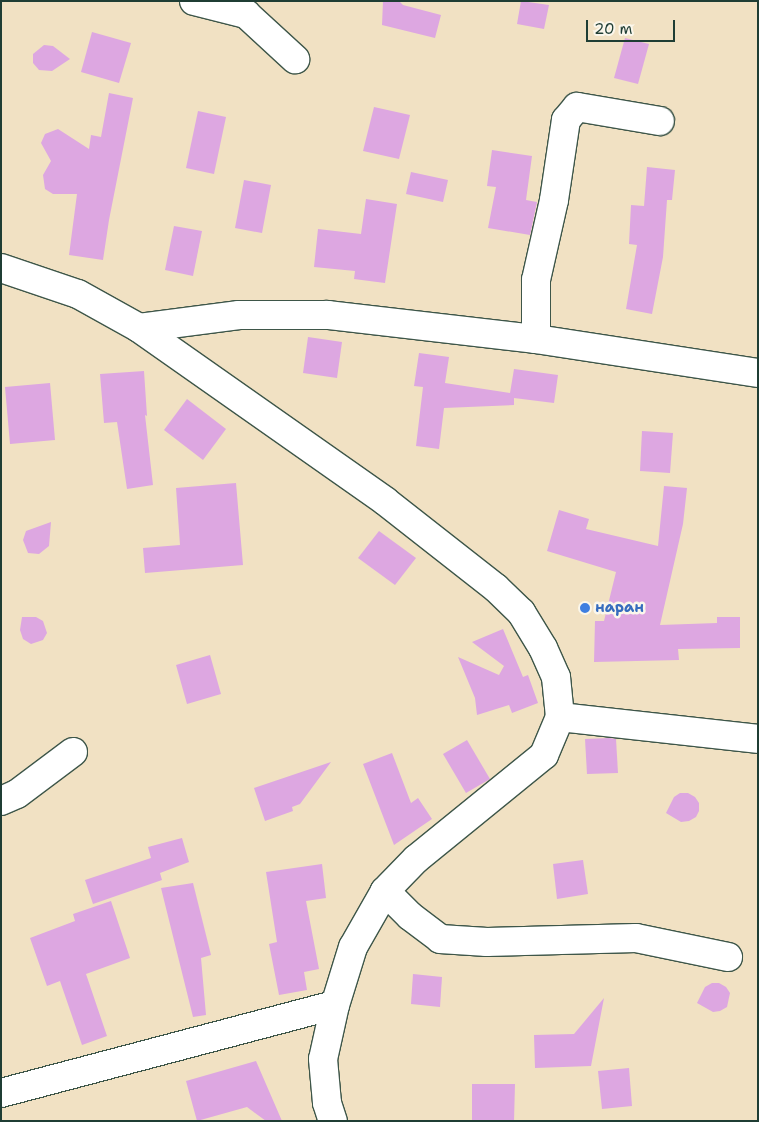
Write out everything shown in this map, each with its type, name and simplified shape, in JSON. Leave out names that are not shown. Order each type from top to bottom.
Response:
[{"type":"street","points":[[194,1],[246,14],[295,59]]},
{"type":"street","points":[[536,339],[536,280],[554,200],[566,120],[577,107],[660,121]]},
{"type":"street","points":[[1,268],[78,294],[139,328],[385,501],[496,588],[521,612],[543,648],[556,677],[560,716],[544,755],[416,859],[385,892],[353,947],[335,1005],[323,1059],[327,1103],[333,1121]]},
{"type":"street","points":[[139,328],[239,315],[328,315],[536,339],[758,373]]},
{"type":"street","points":[[560,716],[758,739]]},
{"type":"street","points":[[1,801],[18,794],[73,752]]},
{"type":"street","points":[[385,892],[410,916],[440,939],[487,942],[636,938],[728,957]]},
{"type":"street","points":[[1,1093],[335,1005]]},
{"type":"building","points":[[383,1],[399,1],[403,5],[441,15],[435,38],[382,25]]},
{"type":"building","points":[[521,1],[549,5],[544,29],[517,24]]},
{"type":"building","points":[[92,32],[131,43],[119,83],[81,72]]},
{"type":"building","points":[[625,38],[649,44],[638,84],[614,78]]},
{"type":"building","points":[[44,45],[53,46],[70,59],[52,71],[39,70],[33,63],[33,54]]},
{"type":"building","points":[[109,93],[133,98],[103,260],[69,255],[77,194],[53,194],[45,189],[43,175],[51,161],[41,143],[45,134],[58,129],[89,149],[91,135],[101,137]]},
{"type":"building","points":[[374,107],[410,115],[399,159],[363,151]]},
{"type":"building","points":[[198,111],[226,117],[214,174],[186,168]]},
{"type":"building","points":[[492,150],[532,156],[526,200],[537,202],[530,235],[488,228],[496,187],[487,186]]},
{"type":"building","points":[[647,167],[675,170],[672,200],[667,200],[663,257],[652,314],[626,309],[637,245],[629,244],[631,205],[644,206]]},
{"type":"building","points":[[411,172],[448,180],[443,202],[406,194]]},
{"type":"building","points":[[244,180],[271,185],[262,233],[235,228]]},
{"type":"building","points":[[366,199],[397,204],[385,283],[354,279],[355,271],[314,267],[318,229],[361,234]]},
{"type":"building","points":[[174,226],[202,231],[193,276],[165,270]]},
{"type":"building","points":[[308,337],[342,342],[337,378],[303,373]]},
{"type":"building","points":[[419,353],[449,357],[445,383],[510,393],[514,369],[558,375],[554,403],[514,398],[514,405],[444,408],[439,449],[416,446],[423,387],[414,386]]},
{"type":"building","points":[[144,371],[147,416],[145,415],[153,485],[127,489],[117,422],[104,423],[100,374]]},
{"type":"building","points":[[50,383],[55,440],[10,444],[5,387]]},
{"type":"building","points":[[187,399],[226,429],[203,460],[164,430]]},
{"type":"building","points":[[642,431],[673,433],[670,473],[640,471]]},
{"type":"building","points":[[236,483],[243,565],[145,573],[143,548],[180,545],[176,488]]},
{"type":"building","points":[[664,486],[687,488],[683,524],[660,625],[717,623],[717,617],[740,617],[740,648],[678,649],[679,660],[594,662],[595,621],[604,621],[616,572],[547,551],[559,510],[589,519],[586,529],[658,546]]},
{"type":"building","points":[[51,522],[49,546],[39,554],[28,553],[23,540],[26,531]]},
{"type":"building","points":[[379,531],[416,558],[395,585],[358,558]]},
{"type":"building","points":[[22,617],[36,617],[43,621],[47,633],[43,640],[31,644],[23,639],[20,630]]},
{"type":"building","points":[[503,629],[523,677],[528,675],[538,703],[512,713],[509,705],[477,715],[475,698],[458,657],[499,675],[504,666],[472,642]]},
{"type":"building","points":[[210,655],[221,694],[187,704],[176,665]]},
{"type":"building","points":[[585,739],[616,739],[618,773],[587,774]]},
{"type":"building","points":[[467,740],[490,779],[466,793],[443,754]]},
{"type":"building","points":[[392,753],[411,803],[418,798],[432,819],[394,845],[363,764]]},
{"type":"building","points":[[331,762],[300,804],[292,807],[293,811],[265,821],[254,788]]},
{"type":"building","points":[[680,793],[688,793],[695,797],[699,803],[699,811],[696,817],[689,821],[681,822],[666,813],[674,797]]},
{"type":"building","points":[[182,838],[189,862],[160,873],[162,880],[93,904],[85,880],[151,858],[148,847]]},
{"type":"building","points":[[583,860],[588,894],[557,899],[553,864]]},
{"type":"building","points":[[322,864],[326,898],[306,901],[319,969],[304,972],[307,990],[279,995],[269,944],[277,942],[266,872]]},
{"type":"building","points":[[193,883],[211,955],[201,958],[206,1015],[193,1017],[161,888]]},
{"type":"building","points":[[111,901],[130,958],[86,974],[107,1036],[82,1045],[60,981],[47,986],[30,938],[75,921],[73,914]]},
{"type":"building","points":[[413,974],[442,977],[440,1007],[411,1004]]},
{"type":"building","points":[[712,983],[719,983],[726,987],[730,993],[727,1007],[720,1011],[713,1012],[697,1003],[705,987]]},
{"type":"building","points":[[604,998],[591,1066],[535,1068],[534,1035],[574,1034]]},
{"type":"building","points":[[256,1061],[282,1121],[266,1121],[247,1107],[197,1121],[186,1081]]},
{"type":"building","points":[[629,1068],[632,1106],[602,1109],[598,1071]]},
{"type":"building","points":[[472,1084],[515,1084],[514,1121],[472,1121]]},
{"type":"place","name":"наран","points":[[585,608]]}]
